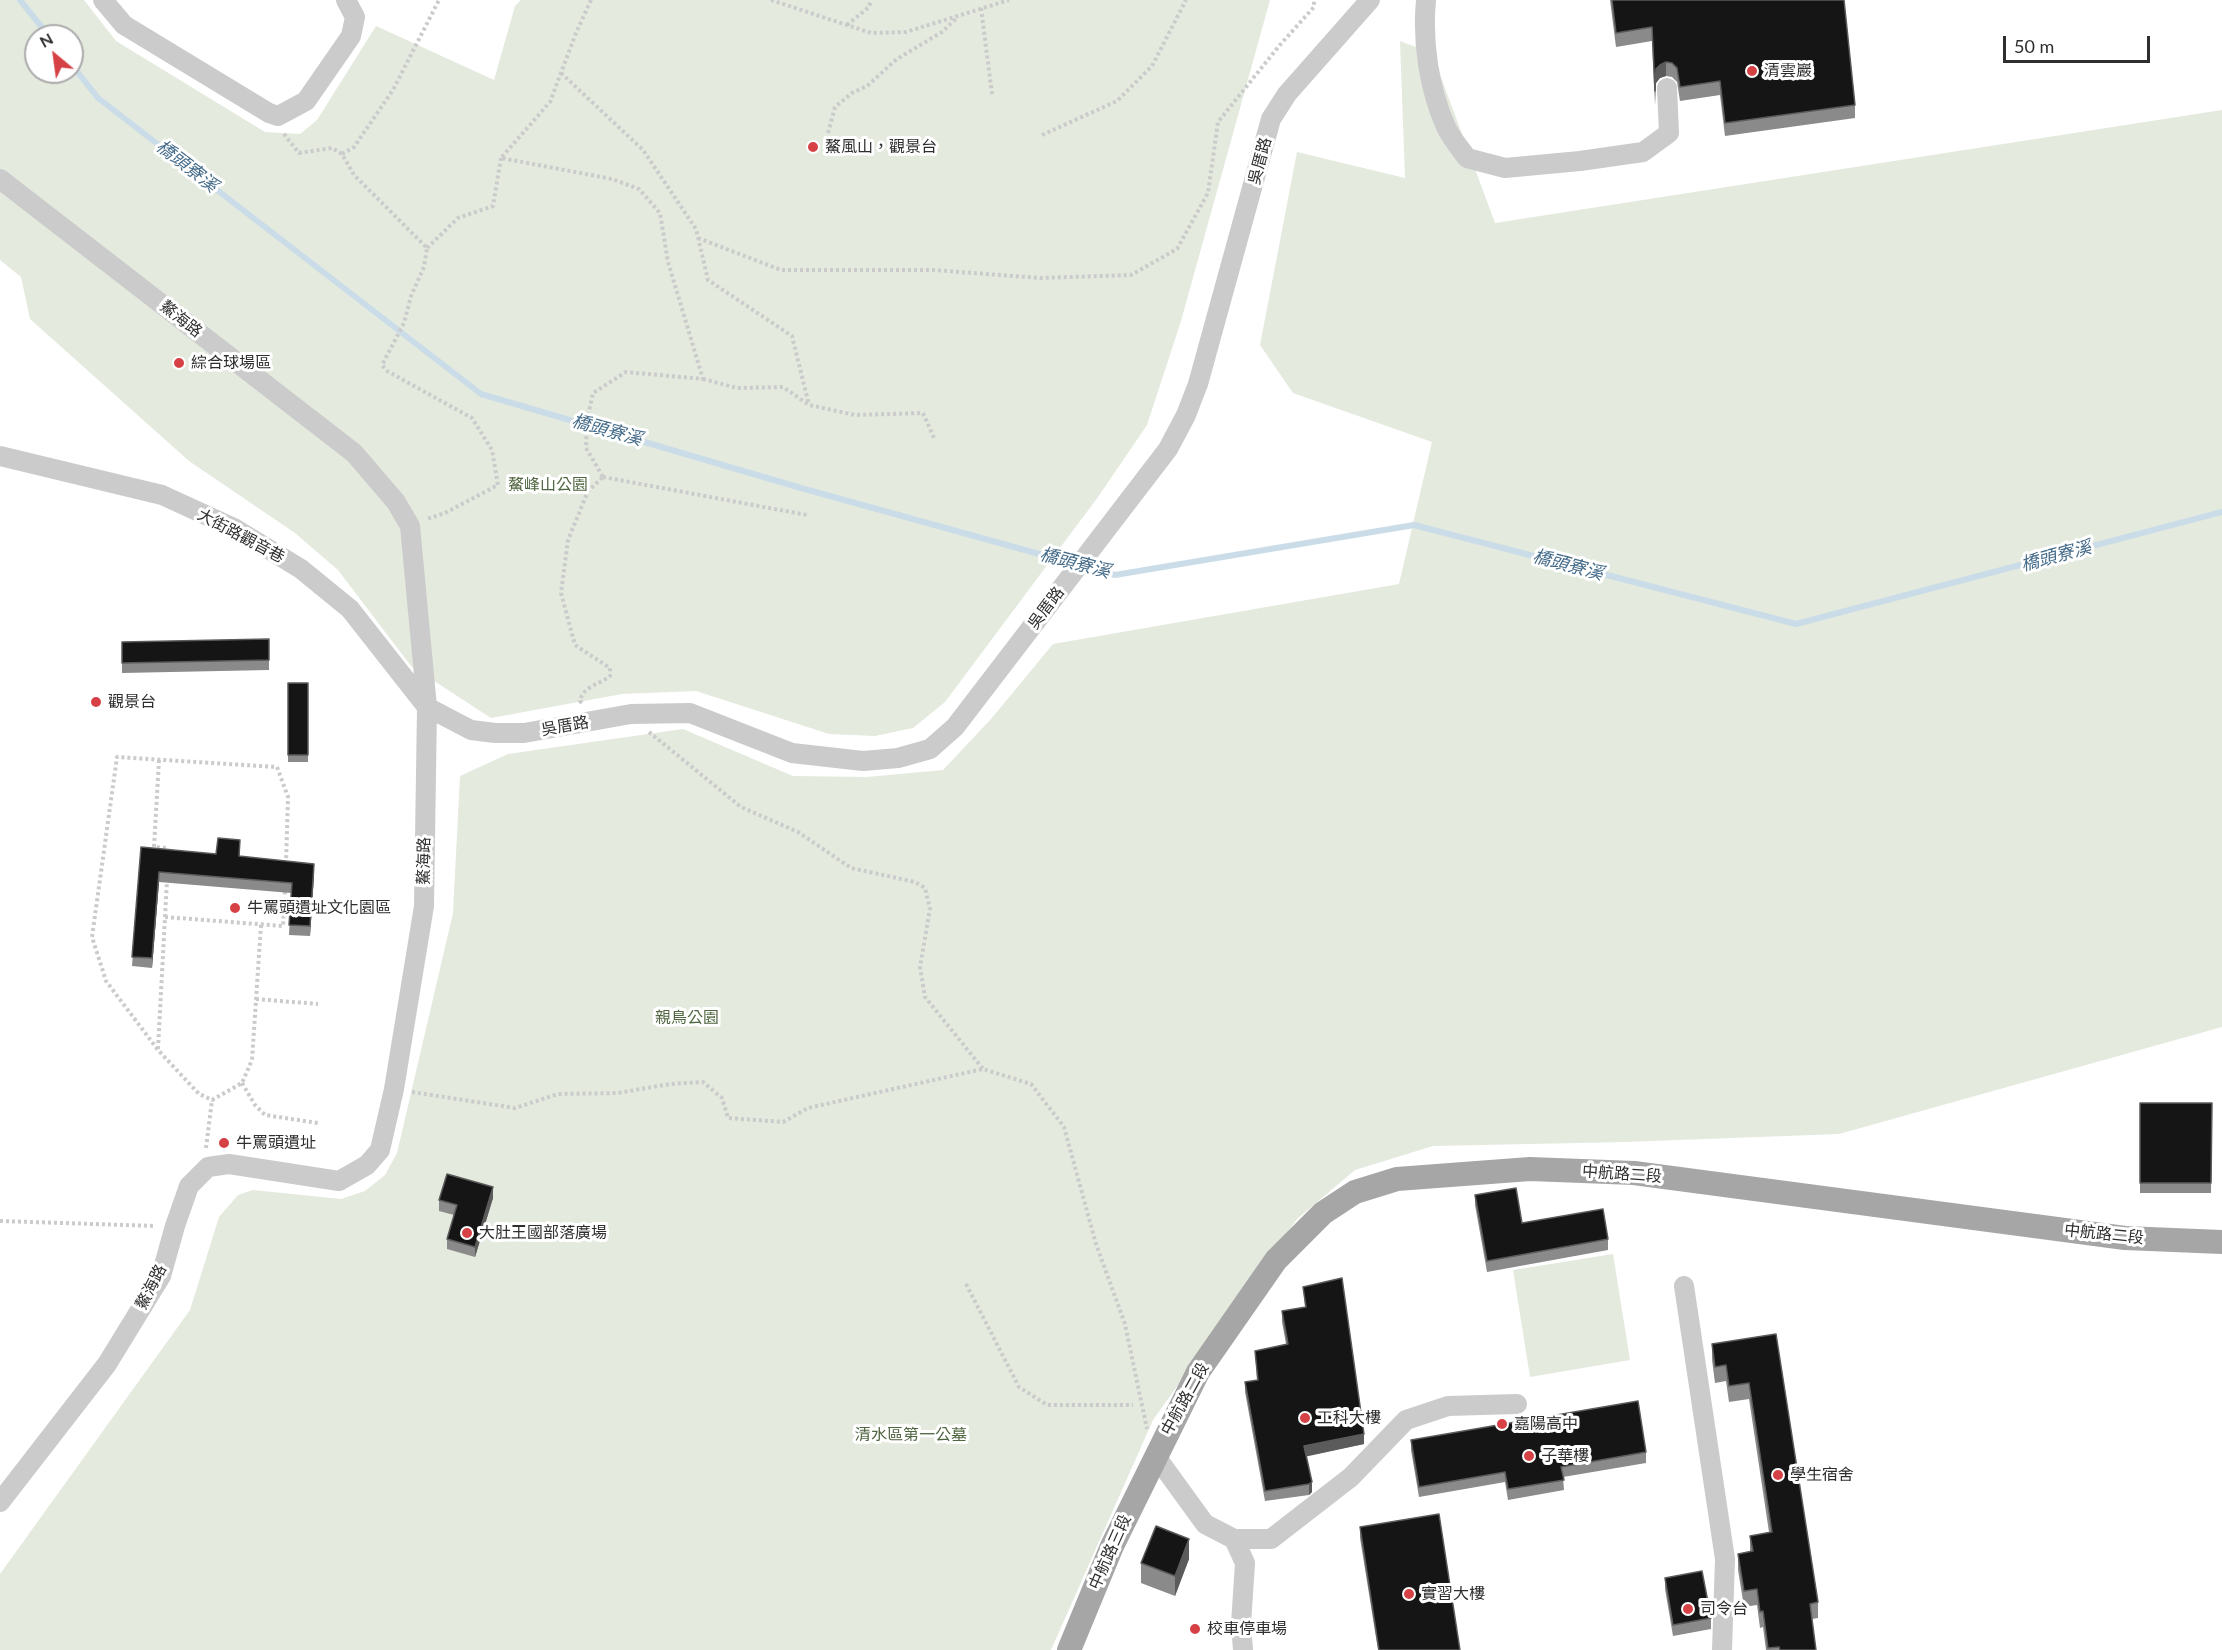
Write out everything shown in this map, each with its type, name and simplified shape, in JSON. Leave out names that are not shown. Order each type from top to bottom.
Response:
[{"type":"main road","name":"中航路二段","points":[[1155,1455],[1198,1372],[1276,1260],[1323,1213],[1355,1192],[1397,1179],[1530,1170],[1634,1173],[2125,1238],[2222,1242]]},
{"type":"main road","name":"中航路三段","points":[[1069,1650],[1112,1546],[1155,1455]]},
{"type":"street","points":[[103,0],[124,25],[269,113],[278,116],[306,100],[351,36],[355,17],[346,0]]},
{"type":"street","name":"吳厝路","points":[[427,707],[471,730],[495,733],[524,733],[631,714],[690,713],[792,753],[864,761],[898,758],[930,749],[955,727],[1168,448],[1186,415],[1198,384],[1271,118],[1287,94],[1370,0]]},
{"type":"street","points":[[1426,0],[1425,17],[1430,76],[1447,129],[1467,158],[1505,168],[1643,152],[1669,133],[1667,88]]},
{"type":"street","name":"鰲海路","points":[[0,179],[354,453],[396,502],[410,526],[427,707],[423,906],[394,1089],[380,1149],[367,1165],[339,1181],[229,1164],[208,1167],[189,1186],[161,1276],[107,1364],[0,1502]]},
{"type":"street","name":"大街路觀音巷","points":[[0,456],[162,495],[234,528],[301,569],[350,609],[427,707]]},
{"type":"street","points":[[1684,1286],[1725,1558],[1722,1650]]},
{"type":"street","points":[[1155,1455],[1205,1524],[1234,1539],[1271,1539],[1351,1478],[1406,1420],[1448,1406],[1517,1404]]},
{"type":"street","points":[[1234,1539],[1245,1563],[1241,1624],[1243,1650]]},
{"type":"path","points":[[342,154],[354,147],[393,90],[439,0]]},
{"type":"path","points":[[410,526],[445,513],[498,485],[492,450],[472,418],[387,371],[382,365],[404,323],[411,296],[424,267],[427,248],[458,218],[493,206],[501,158],[550,102],[591,0]]},
{"type":"path","points":[[771,0],[871,33],[906,32],[1009,0]]},
{"type":"path","points":[[847,25],[869,7],[871,0]]},
{"type":"path","points":[[1042,135],[1117,101],[1152,66],[1186,0]]},
{"type":"path","points":[[698,238],[781,270],[933,270],[1041,278],[1131,275],[1177,249],[1208,193],[1218,122],[1279,46],[1314,7],[1314,0]]},
{"type":"path","points":[[981,8],[992,94]]},
{"type":"path","points":[[828,133],[835,107],[852,93],[867,86],[897,59],[942,32],[958,17]]},
{"type":"path","points":[[561,73],[643,150],[696,229],[708,280],[792,336],[809,405]]},
{"type":"path","points":[[278,116],[286,138],[299,153],[332,148],[342,154],[354,175],[427,248]]},
{"type":"path","points":[[501,158],[612,179],[639,189],[660,213],[668,262],[703,379]]},
{"type":"path","points":[[807,515],[603,477],[586,448],[587,420],[593,393],[626,372],[703,379],[737,388],[783,387],[809,405],[855,415],[923,413],[934,438]]},
{"type":"path","points":[[588,708],[580,700],[580,696],[586,689],[610,676],[610,668],[575,645],[561,592],[568,540],[588,491],[603,477]]},
{"type":"path","points":[[631,714],[651,734],[741,807],[798,832],[851,868],[915,882],[925,888],[930,909],[920,967],[925,997],[983,1068]]},
{"type":"path","points":[[212,1100],[199,1094],[158,1050],[106,981],[92,938],[117,757],[277,766],[288,797],[286,867]]},
{"type":"path","points":[[159,760],[154,847],[168,848],[168,859]]},
{"type":"path","points":[[158,1050],[167,871]]},
{"type":"path","points":[[165,917],[284,926],[285,879]]},
{"type":"path","points":[[212,1100],[242,1083],[252,1060],[261,925]]},
{"type":"path","points":[[256,999],[318,1004]]},
{"type":"path","points":[[394,1089],[515,1108],[558,1094],[618,1093],[670,1084],[704,1083],[722,1098],[728,1118],[783,1122],[808,1108],[983,1068],[1031,1084],[1064,1127],[1096,1244],[1125,1324],[1143,1415],[1155,1455]]},
{"type":"path","points":[[242,1083],[255,1105],[265,1115],[318,1123]]},
{"type":"path","points":[[206,1152],[212,1100]]},
{"type":"path","points":[[0,1221],[175,1226]]},
{"type":"path","points":[[966,1284],[1019,1387],[1047,1405],[1133,1405]]},
{"type":"green space","name":"鰲峰山公園","points":[[0,0],[84,0],[116,41],[265,132],[300,134],[317,120],[376,26],[494,80],[515,6],[521,0],[1270,0],[1181,321],[1147,425],[1098,497],[945,702],[913,728],[875,736],[829,734],[696,691],[622,694],[491,718],[411,666],[338,570],[295,533],[189,461],[30,319],[21,277],[0,260]]},
{"type":"green space","points":[[1400,41],[1432,53],[1495,223],[2222,110],[2222,1027],[1839,1134],[1433,1146],[1355,1170],[1297,1219],[1153,1420],[1051,1650],[0,1650],[0,1574],[190,1310],[219,1217],[238,1195],[253,1190],[341,1199],[365,1191],[385,1175],[397,1153],[453,913],[460,776],[508,754],[683,729],[793,776],[867,777],[943,770],[991,719],[1053,644],[1399,584],[1432,442],[1293,393],[1260,345],[1297,152],[1405,178]]},
{"type":"green space","points":[[1613,1254],[1630,1360],[1530,1377],[1513,1270]]},
{"type":"building","name":"清雲巖","points":[[1612,0],[1844,0],[1855,105],[1725,123],[1720,81],[1680,87],[1677,68],[1672,63],[1666,62],[1656,69],[1655,91],[1652,27],[1616,33]]},
{"type":"building","points":[[269,639],[269,660],[122,663],[122,642]]},
{"type":"building","points":[[288,683],[308,683],[308,755],[288,755]]},
{"type":"building","points":[[218,838],[240,840],[239,856],[314,864],[310,926],[289,925],[292,883],[159,872],[152,958],[132,957],[141,847],[216,854]]},
{"type":"building","points":[[2140,1103],[2212,1103],[2211,1183],[2140,1183]]},
{"type":"building","name":"大肚王國部落廣場","points":[[447,1174],[493,1187],[475,1247],[447,1239],[457,1205],[439,1200]]},
{"type":"building","points":[[1516,1188],[1522,1223],[1603,1209],[1608,1239],[1487,1261],[1475,1195]]},
{"type":"building","name":"工科大樓","points":[[1342,1278],[1364,1434],[1304,1446],[1312,1482],[1265,1491],[1245,1382],[1258,1380],[1255,1351],[1288,1344],[1282,1311],[1306,1307],[1303,1287]]},
{"type":"building","name":"學生宿舍","points":[[1776,1334],[1818,1602],[1810,1604],[1816,1650],[1768,1648],[1763,1611],[1760,1612],[1757,1589],[1744,1591],[1738,1554],[1753,1551],[1750,1536],[1772,1532],[1749,1383],[1729,1386],[1726,1365],[1715,1367],[1712,1344]]},
{"type":"building","name":"子華樓","points":[[1638,1401],[1646,1452],[1561,1467],[1564,1480],[1508,1489],[1505,1472],[1419,1487],[1411,1440]]},
{"type":"building","name":"實習大樓","points":[[1439,1514],[1460,1650],[1379,1650],[1360,1527]]},
{"type":"building","points":[[1156,1526],[1189,1539],[1175,1576],[1141,1563]]},
{"type":"building","name":"司令台","points":[[1702,1571],[1711,1618],[1673,1625],[1665,1578]]},
{"type":"waterway","name":"橋頭寮溪","points":[[20,0],[39,24]]},
{"type":"waterway","name":"橋頭寮溪","points":[[84,80],[98,98],[481,394],[801,488],[1115,575],[1414,525],[1796,624],[2222,512]]},
{"type":"place","name":"清雲巖","points":[[1752,71]]},
{"type":"place","name":"鰲風山，觀景台","points":[[813,147]]},
{"type":"place","name":"綜合球場區","points":[[179,363]]},
{"type":"place","name":"觀景台","points":[[96,702]]},
{"type":"place","name":"牛罵頭遺址文化園區","points":[[235,908]]},
{"type":"place","name":"牛罵頭遺址","points":[[224,1143]]},
{"type":"place","name":"大肚王國部落廣場","points":[[467,1233]]},
{"type":"place","name":"工科大樓","points":[[1305,1418]]},
{"type":"place","name":"嘉陽高中","points":[[1502,1424]]},
{"type":"place","name":"子華樓","points":[[1529,1456]]},
{"type":"place","name":"學生宿舍","points":[[1778,1475]]},
{"type":"place","name":"實習大樓","points":[[1409,1594]]},
{"type":"place","name":"司令台","points":[[1688,1609]]},
{"type":"place","name":"校車停車場","points":[[1195,1629]]},
{"type":"park label","name":"親鳥公園","points":[[687,1018]]},
{"type":"park label","name":"清水區第一公墓","points":[[911,1435]]}]
